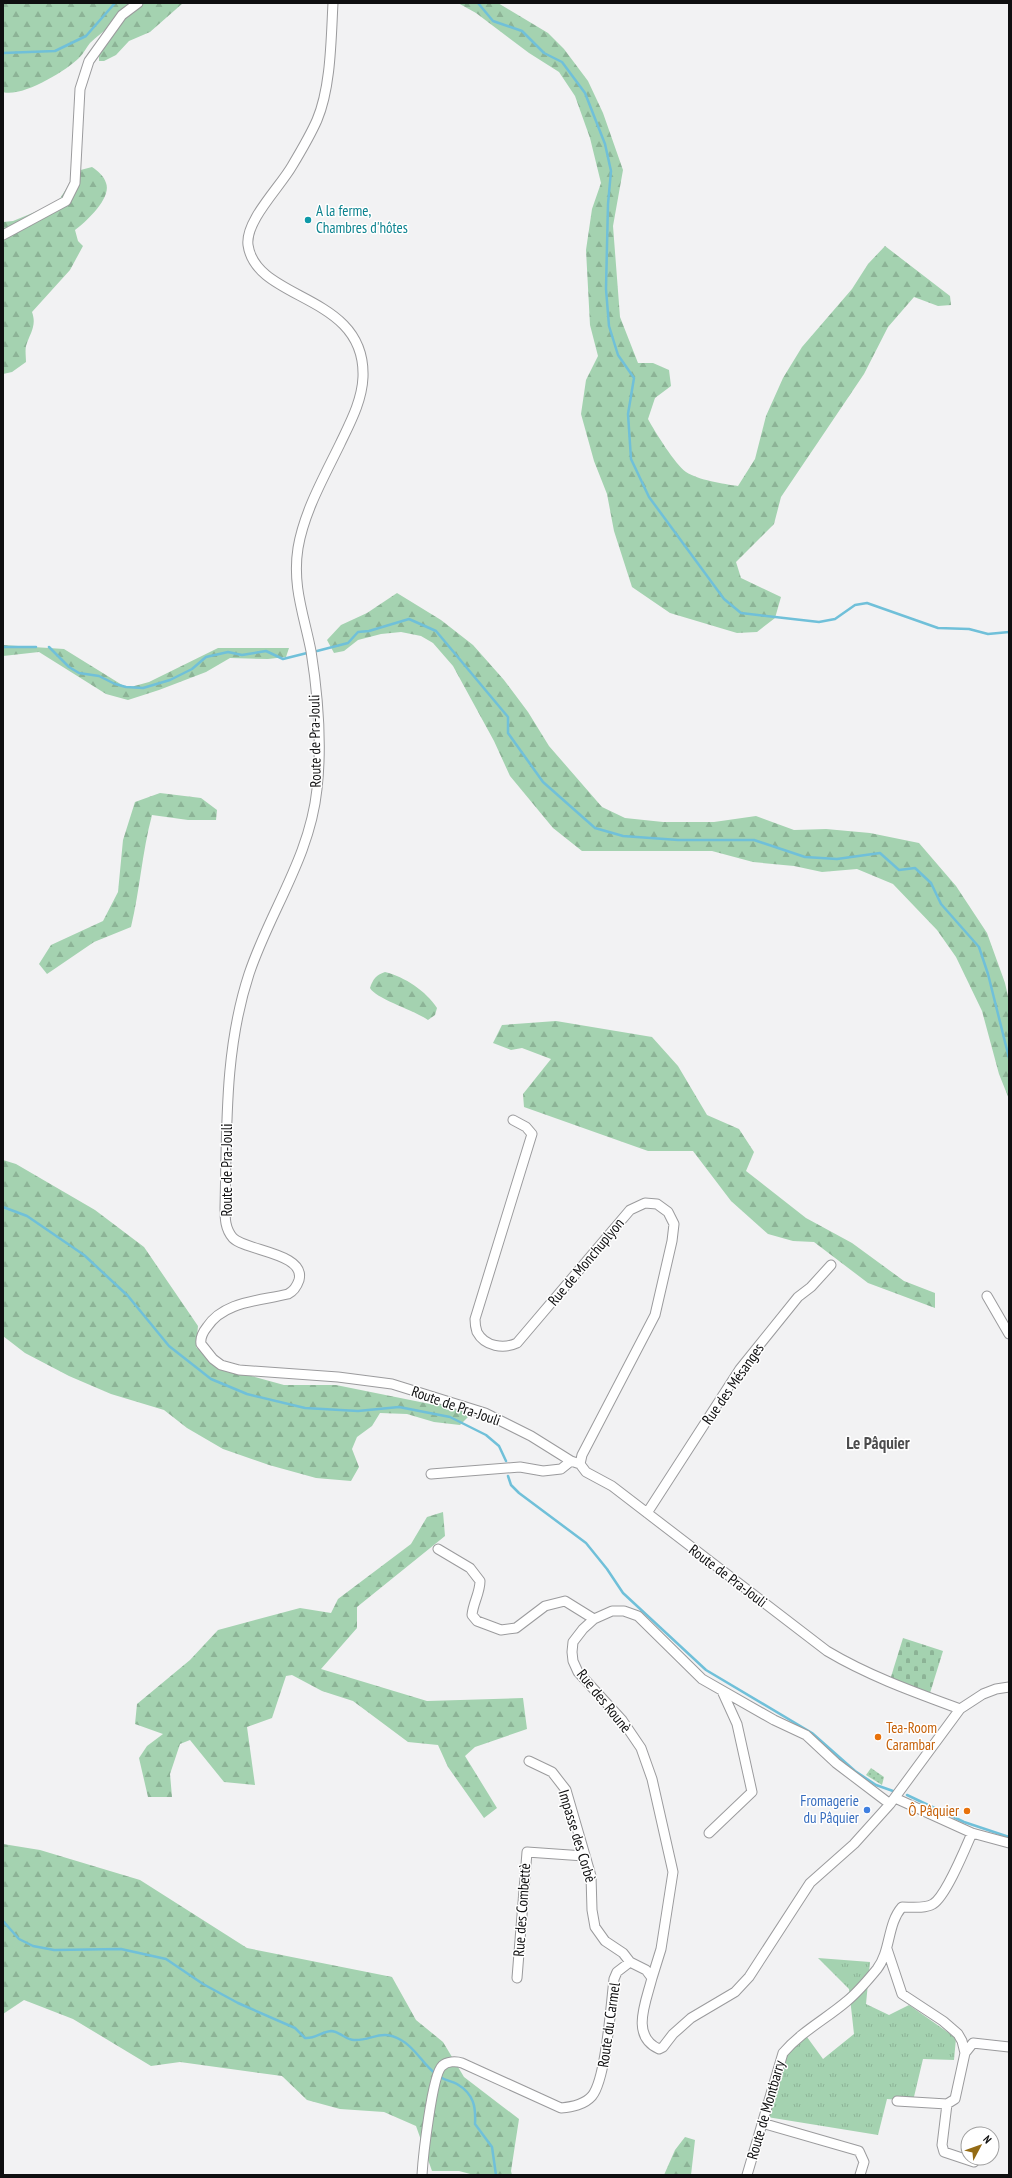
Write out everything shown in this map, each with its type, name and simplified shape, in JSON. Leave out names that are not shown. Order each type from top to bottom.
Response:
[{"type":"street","points":[[3,235],[66,201],[75,183],[80,89],[89,61],[122,15],[138,3]]},
{"type":"street","name":"Route de Pra-Jouli","points":[[333,3],[328,71],[318,117],[291,169],[249,231],[248,246],[250,253],[258,266],[270,277],[327,310],[343,323],[358,348],[361,357],[363,376],[355,413],[315,497],[302,530],[296,559],[298,598],[311,652],[316,706],[319,751],[317,792],[304,848],[251,969],[233,1035],[228,1079],[225,1208],[227,1227],[232,1237],[240,1243],[289,1260],[298,1270],[300,1278],[295,1289],[288,1294],[226,1309],[219,1313],[202,1334],[201,1344],[213,1359],[221,1365],[239,1370],[338,1377],[392,1384],[485,1413],[531,1436],[571,1461],[580,1464],[586,1472],[612,1486],[840,1658],[887,1682],[960,1709]]},
{"type":"street","name":"Rue de Monchuplyon","points":[[513,1120],[526,1127],[532,1134],[475,1319],[477,1332],[486,1341],[496,1346],[508,1347],[517,1343],[630,1210],[644,1203],[656,1204],[668,1212],[674,1224],[672,1241],[655,1315],[582,1455],[580,1464]]},
{"type":"street","name":"Rue des Mésanges","points":[[647,1513],[740,1369],[798,1297],[811,1287],[831,1265]]},
{"type":"street","points":[[988,1296],[1009,1334]]},
{"type":"street","points":[[432,1474],[520,1467],[543,1471],[561,1469],[571,1461]]},
{"type":"street","points":[[438,1549],[470,1568],[480,1581],[480,1590],[472,1616],[477,1621],[501,1630],[516,1628],[545,1606],[565,1601],[594,1619]]},
{"type":"street","name":"Rue des Rounè","points":[[652,1978],[661,1949],[673,1872],[652,1779],[641,1748],[622,1720],[578,1672],[573,1660],[573,1642],[583,1629],[594,1619],[612,1611],[624,1611],[638,1616],[702,1679],[774,1720],[806,1735],[836,1763],[893,1801],[972,1833],[1009,1843]]},
{"type":"street","points":[[630,1962],[646,1970],[652,1978],[642,2021],[642,2032],[646,2040],[659,2049],[691,2018],[735,1992],[749,1978],[810,1883],[854,1844],[893,1801],[960,1709],[983,1694],[996,1688],[1009,1687]]},
{"type":"street","points":[[709,1833],[752,1792],[737,1724],[722,1691]]},
{"type":"street","name":"Impasse des Corbè","points":[[529,1761],[552,1772],[566,1790],[591,1876],[592,1910],[595,1927],[605,1941],[630,1962]]},
{"type":"street","name":"Route de Montbarry","points":[[747,2175],[783,2053],[796,2038],[848,2000],[878,1968],[887,1949],[896,1914],[902,1907],[919,1907],[932,1904],[942,1895],[972,1833]]},
{"type":"street","name":"Rue des Combettè","points":[[517,1978],[527,1852],[584,1856]]},
{"type":"street","points":[[887,1949],[902,1994],[958,2034],[965,2053]]},
{"type":"street","name":"Route du Carmel","points":[[422,2175],[425,2141],[435,2084],[439,2069],[448,2063],[456,2061],[561,2108],[573,2107],[591,2098],[600,2082],[614,1978],[617,1972],[630,1962]]},
{"type":"street","points":[[897,2101],[947,2104],[955,2099],[965,2053],[973,2043],[1009,2047]]},
{"type":"street","points":[[947,2104],[942,2144],[944,2152],[960,2157]]},
{"type":"street","points":[[762,2123],[859,2151],[864,2162],[860,2175]]},
{"type":"green space","points":[[3,3],[183,3],[150,32],[129,41],[116,55],[104,61],[99,61],[99,54],[109,27],[90,43],[79,58],[64,70],[32,87],[11,93],[3,92]]},
{"type":"green space","points":[[458,3],[498,3],[548,33],[564,49],[588,81],[603,113],[623,170],[613,226],[620,317],[638,363],[653,363],[669,370],[671,386],[655,398],[648,419],[671,455],[681,468],[691,475],[719,483],[738,486],[755,459],[766,416],[783,378],[802,347],[852,289],[868,264],[885,246],[950,296],[951,305],[938,306],[914,297],[888,327],[864,374],[781,497],[774,524],[736,562],[741,578],[781,597],[775,618],[757,632],[737,633],[670,613],[632,587],[614,531],[607,494],[594,461],[581,414],[586,380],[598,356],[590,325],[586,250],[592,209],[601,183],[590,138],[575,96],[559,72],[529,53],[476,13]]},
{"type":"green space","points":[[92,167],[105,180],[107,189],[105,196],[91,216],[75,230],[78,241],[83,246],[70,270],[32,312],[34,321],[26,346],[26,362],[12,372],[3,374],[3,222],[13,221],[57,203],[70,183],[73,172]]},
{"type":"green space","points":[[397,593],[441,620],[473,645],[504,680],[528,712],[549,746],[602,807],[625,818],[663,822],[714,822],[756,816],[794,830],[826,829],[870,833],[919,843],[956,886],[987,933],[1005,983],[1009,1001],[1009,1099],[999,1074],[982,1011],[956,957],[937,930],[893,884],[857,869],[822,872],[794,866],[753,862],[712,851],[582,851],[553,828],[510,776],[494,741],[453,666],[433,643],[421,636],[401,632],[381,634],[358,640],[344,651],[334,653],[327,640],[341,625],[367,613]]},
{"type":"green space","points":[[3,645],[64,649],[127,688],[149,682],[218,648],[289,648],[286,657],[268,659],[230,658],[206,672],[128,700],[106,694],[39,652],[3,656]]},
{"type":"green space","points":[[160,793],[201,798],[217,810],[216,820],[188,820],[152,815],[131,927],[94,942],[47,974],[39,964],[51,945],[103,921],[118,892],[123,840],[135,802]]},
{"type":"green space","points":[[385,972],[400,977],[421,990],[437,1008],[435,1015],[428,1020],[374,992],[370,988],[372,982],[379,974]]},
{"type":"green space","points":[[556,1021],[652,1037],[678,1066],[707,1115],[739,1129],[754,1152],[746,1171],[806,1218],[852,1243],[904,1281],[935,1293],[935,1308],[868,1283],[814,1242],[793,1241],[768,1234],[731,1201],[693,1151],[648,1151],[524,1107],[523,1094],[551,1059],[522,1048],[511,1050],[493,1043],[502,1025]]},
{"type":"green space","points":[[3,1160],[16,1164],[95,1210],[144,1247],[198,1326],[196,1347],[218,1367],[284,1385],[336,1385],[435,1405],[454,1403],[468,1417],[460,1425],[434,1422],[407,1414],[380,1413],[372,1426],[357,1437],[352,1449],[359,1467],[351,1481],[316,1478],[269,1465],[223,1449],[187,1428],[164,1410],[111,1394],[69,1376],[25,1353],[3,1336]]},
{"type":"green space","points":[[443,1512],[445,1536],[357,1607],[357,1628],[321,1669],[427,1701],[523,1698],[527,1729],[475,1747],[465,1756],[497,1808],[484,1818],[448,1767],[438,1745],[408,1742],[353,1701],[322,1691],[292,1675],[286,1676],[272,1718],[247,1727],[255,1785],[224,1782],[190,1740],[180,1744],[170,1774],[172,1797],[148,1797],[139,1758],[147,1746],[163,1734],[135,1724],[137,1704],[190,1660],[218,1630],[300,1608],[331,1613],[338,1599],[411,1544],[427,1517]]},
{"type":"green space","points":[[903,1638],[943,1651],[930,1693],[890,1680]]},
{"type":"green space","points":[[871,1768],[884,1777],[882,1785],[866,1775]]},
{"type":"green space","points":[[3,1844],[40,1850],[140,1880],[247,1948],[392,1977],[416,2020],[443,2042],[464,2077],[519,2119],[511,2171],[512,2175],[474,2175],[459,2171],[432,2171],[416,2126],[384,2112],[340,2109],[307,2100],[282,2076],[180,2062],[151,2066],[73,2019],[24,2000],[3,2014]]},
{"type":"green space","points":[[818,1958],[870,1962],[866,2004],[889,2015],[909,2005],[956,2038],[954,2060],[923,2059],[913,2101],[887,2099],[878,2135],[767,2117],[787,2054],[807,2037],[823,2059],[854,2034],[849,1989]]},
{"type":"green space","points":[[685,2137],[695,2140],[691,2175],[664,2175],[675,2150]]},
{"type":"waterway","points":[[3,53],[55,51],[86,36],[115,3]]},
{"type":"waterway","points":[[478,3],[493,21],[522,31],[544,53],[562,62],[585,93],[605,144],[611,171],[608,204],[606,289],[609,326],[618,355],[634,378],[628,414],[631,459],[649,497],[724,599],[741,613],[819,622],[835,619],[855,605],[867,603],[938,628],[969,629],[988,634],[1009,632]]},
{"type":"waterway","points":[[317,651],[348,643],[358,632],[369,631],[409,619],[436,631],[508,717],[508,733],[543,782],[595,828],[623,836],[678,840],[754,840],[805,857],[837,859],[880,853],[899,870],[915,868],[931,883],[941,904],[979,947],[988,974],[1009,1058]]},
{"type":"waterway","points":[[3,647],[36,647]]},
{"type":"waterway","points":[[49,647],[69,667],[79,673],[99,676],[115,684],[126,687],[143,688],[170,680],[192,669],[206,657],[228,652],[242,655],[266,651],[283,659],[307,653]]},
{"type":"waterway","points":[[3,1207],[27,1216],[84,1255],[128,1296],[169,1346],[211,1379],[247,1394],[305,1408],[358,1411],[399,1407],[450,1417],[486,1435],[499,1446],[506,1461]]},
{"type":"waterway","points":[[508,1476],[511,1485],[519,1493],[586,1543],[607,1569],[623,1593],[706,1670],[812,1733],[855,1771],[876,1785],[893,1791]]},
{"type":"waterway","points":[[907,1795],[964,1822],[1009,1837]]},
{"type":"waterway","points":[[3,1921],[19,1939],[33,1946],[54,1950],[121,1949],[166,1959],[203,1984],[238,2003],[295,2028],[305,2038],[331,2031],[337,2032],[351,2040],[360,2040],[382,2035],[394,2037],[411,2047],[436,2074]]},
{"type":"waterway","points":[[440,2077],[463,2088],[473,2101],[475,2124],[492,2147],[496,2175]]},
{"type":"place","name":"A la ferme, Chambres d'hôtes","points":[[308,220]]},
{"type":"place","name":"Tea-Room Carambar","points":[[878,1737]]},
{"type":"place","name":"Fromagerie du Pâquier","points":[[867,1810]]},
{"type":"place","name":"Ô Pâquier","points":[[967,1811]]},
{"type":"district","name":"Le Pâquier","points":[[878,1443]]}]
